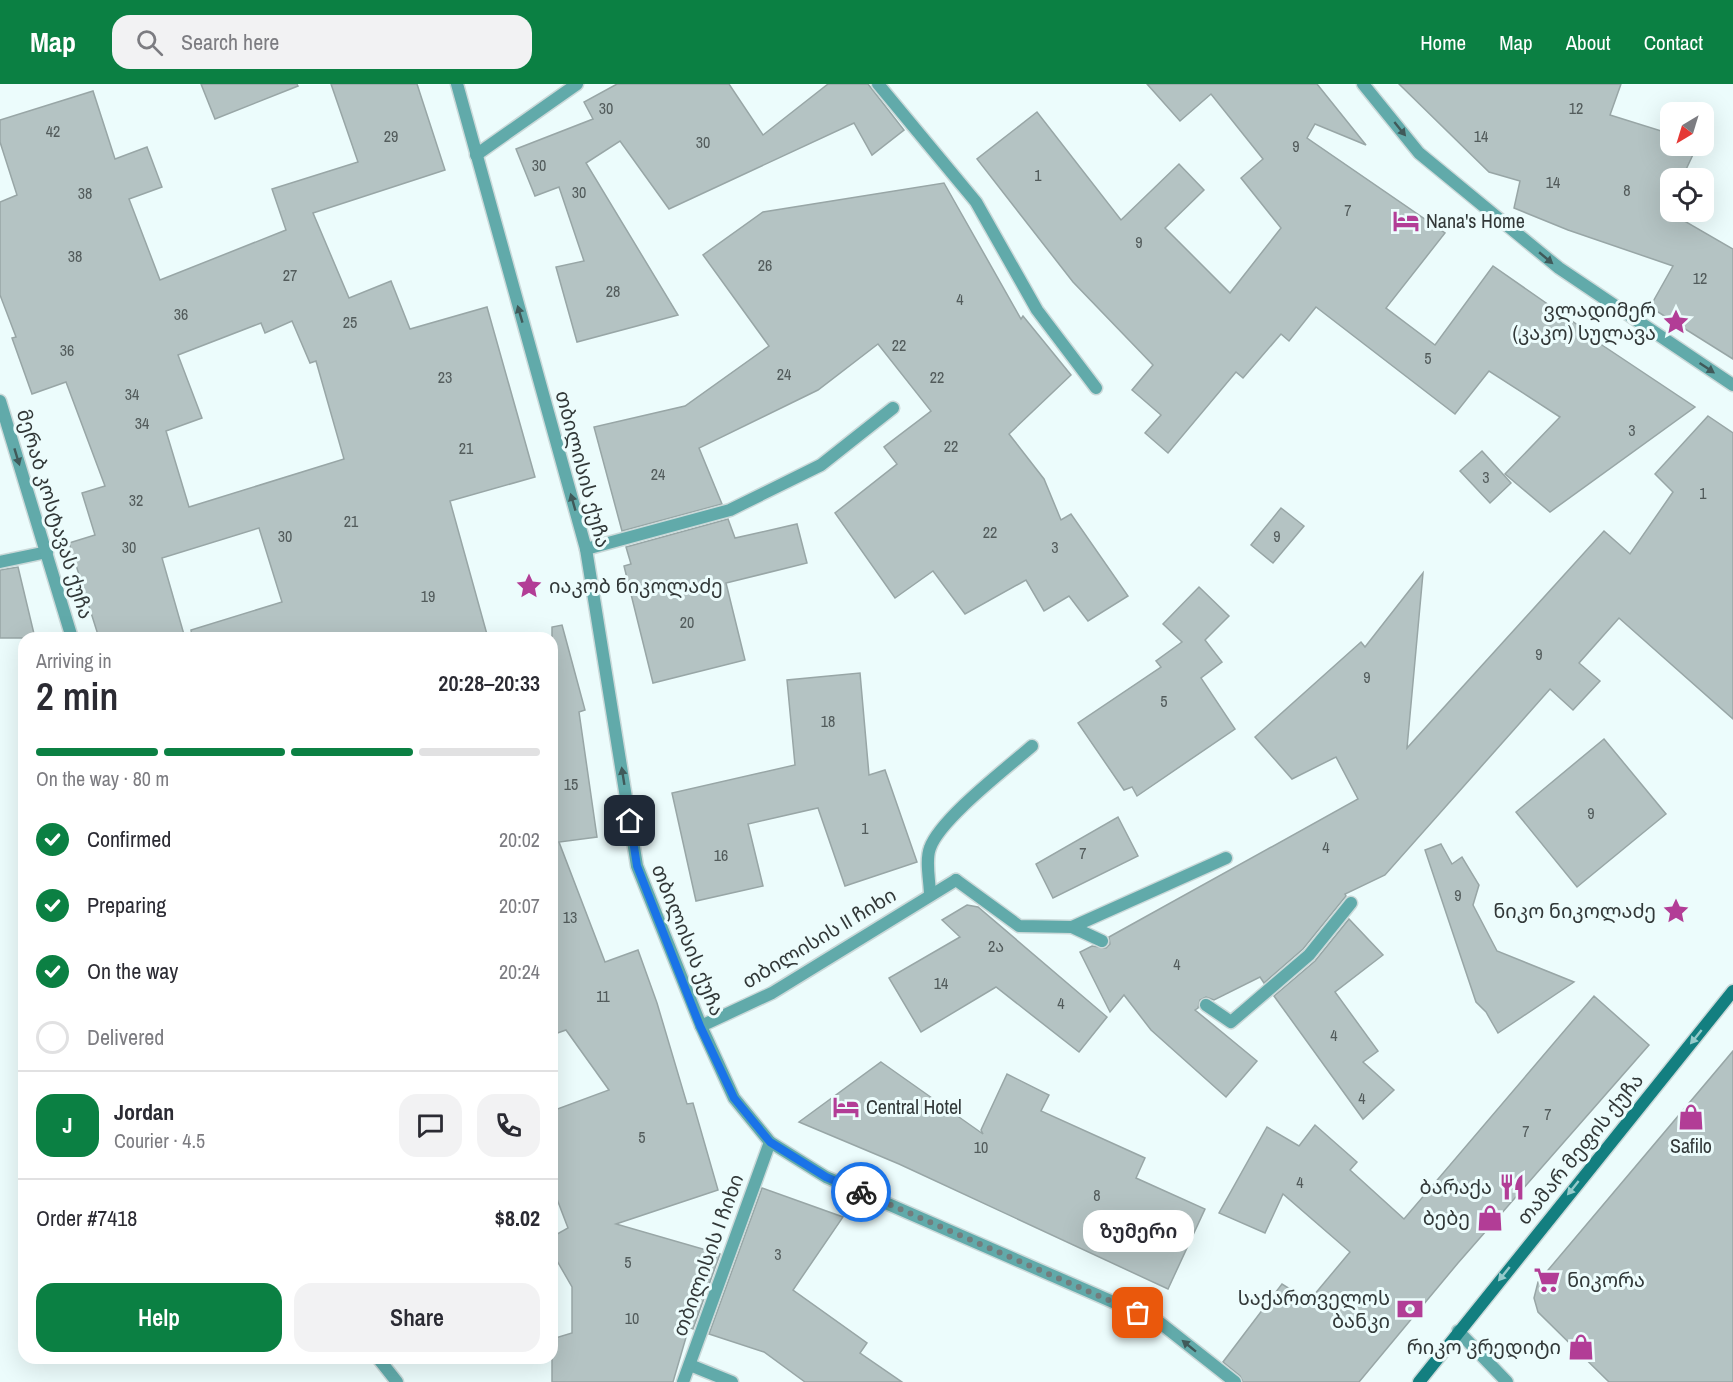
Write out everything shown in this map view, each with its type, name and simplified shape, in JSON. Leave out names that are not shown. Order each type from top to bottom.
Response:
[{"type":"main road","name":"თამარ მეფის ქუჩა","points":[[1419,1382],[1733,991]]},
{"type":"street","name":"თბილისის ქუჩა","points":[[457,84],[586,549],[637,866],[700,1026],[734,1098],[770,1142],[826,1177],[1159,1322],[1235,1382]]},
{"type":"street","points":[[476,155],[577,84]]},
{"type":"street","points":[[878,84],[976,202],[1037,310],[1096,388]]},
{"type":"street","points":[[1363,84],[1419,153],[1559,268],[1733,385]]},
{"type":"street","name":"მერაბ კოსტავას ქუჩა","points":[[0,401],[70,632]]},
{"type":"street","points":[[586,549],[730,510],[821,465],[893,408]]},
{"type":"street","points":[[0,562],[47,552]]},
{"type":"street","points":[[930,895],[929,849],[943,829],[976,794],[1032,746]]},
{"type":"street","points":[[1072,927],[1226,858]]},
{"type":"street","name":"თბილისის II ჩიხი","points":[[700,1026],[772,993],[956,880],[1019,926],[1072,927]]},
{"type":"street","points":[[1206,1005],[1231,1022],[1309,954],[1351,903]]},
{"type":"street","points":[[1072,927],[1102,941]]},
{"type":"street","name":"თბილისის I ჩიხი","points":[[683,1382],[770,1142]]},
{"type":"street","points":[[1458,1331],[1508,1382]]},
{"type":"street","points":[[383,1364],[397,1382]]},
{"type":"street","points":[[690,1365],[732,1382]]},
{"type":"building","points":[[201,84],[297,84],[298,86],[215,119]]},
{"type":"building","points":[[331,84],[417,84],[445,170],[313,213],[349,298],[391,281],[410,329],[487,307],[535,477],[450,501],[486,632],[191,632],[191,630],[282,602],[259,528],[162,558],[183,632],[97,632],[69,543],[95,535],[82,493],[105,486],[66,382],[32,394],[12,338],[16,337],[0,295],[0,202],[17,195],[0,142],[0,120],[93,91],[115,159],[147,147],[162,187],[129,199],[160,280],[286,230],[272,189],[358,162]],"holes":[[[292,321],[310,363],[316,361],[344,459],[189,507],[166,431],[202,418],[178,355],[261,323],[265,333]]]},
{"type":"building","points":[[617,84],[729,84],[763,135],[828,84],[868,84],[904,130],[872,155],[854,123],[669,209],[620,141],[586,163],[678,315],[577,342],[556,267],[584,261],[559,187],[535,196],[516,149],[593,119],[584,102]]},
{"type":"building","points":[[1147,84],[1317,84],[1366,145],[1315,124],[1307,138],[1445,233],[1386,308],[1435,345],[1493,266],[1595,337],[1593,339],[1695,407],[1550,512],[1505,474],[1560,417],[1489,371],[1455,414],[1316,307],[1289,341],[1281,334],[1243,378],[1236,372],[1168,453],[1145,433],[1161,415],[1132,390],[1153,365],[1073,282],[977,159],[1037,112],[1121,220],[1179,164],[1204,190],[1165,228],[1230,293],[1281,228],[1241,178],[1263,159],[1211,94],[1180,121]]},
{"type":"building","points":[[1399,84],[1621,84],[1610,115],[1660,131],[1660,156],[1692,156],[1687,168],[1660,168],[1660,222],[1686,222],[1733,249],[1733,359],[1650,307],[1673,266],[1568,230],[1514,208],[1520,181],[1489,172]]},
{"type":"building","points":[[944,183],[1021,319],[1023,316],[1071,375],[1009,434],[1044,479],[1061,520],[1071,514],[1128,596],[1088,621],[1069,596],[1044,611],[1026,580],[965,614],[933,571],[895,598],[835,513],[897,464],[884,447],[931,411],[878,344],[818,390],[699,448],[722,504],[622,531],[594,427],[685,406],[769,346],[703,255],[763,212]]},
{"type":"building","points":[[1708,416],[1733,433],[1733,719],[1619,618],[1579,663],[1600,681],[1573,710],[1550,689],[1385,875],[1345,894],[1346,896],[1303,949],[1264,983],[1260,977],[1214,1000],[1206,997],[1200,1000],[1195,1010],[1257,1061],[1226,1097],[1151,1030],[1124,995],[1110,1012],[1080,952],[1092,946],[1106,948],[1110,944],[1109,937],[1358,799],[1336,757],[1292,779],[1255,737],[1361,642],[1365,647],[1423,573],[1407,748],[1604,531],[1630,554],[1673,492],[1655,474]]},
{"type":"building","points":[[1482,451],[1511,483],[1490,503],[1460,471]]},
{"type":"building","points":[[1281,508],[1304,526],[1273,563],[1251,545]]},
{"type":"building","points":[[728,519],[735,538],[797,524],[807,563],[726,583],[745,660],[653,683],[624,566],[631,564],[626,547]]},
{"type":"building","points":[[18,567],[34,632],[18,632],[18,638],[0,638],[0,570]]},
{"type":"building","points":[[1199,587],[1229,616],[1205,640],[1222,662],[1201,678],[1235,729],[1137,796],[1132,787],[1124,790],[1078,723],[1161,667],[1156,661],[1182,642],[1163,624]]},
{"type":"building","points":[[562,625],[585,710],[579,712],[597,837],[559,842],[605,962],[638,950],[657,1003],[687,1104],[693,1103],[718,1190],[616,1224],[720,1254],[693,1329],[689,1327],[673,1382],[552,1382],[552,1364],[558,1364],[558,1337],[572,1333],[572,1287],[558,1262],[558,1234],[568,1228],[558,1202],[558,1109],[609,1090],[566,1030],[558,1033],[558,632],[552,632],[552,627]]},
{"type":"building","points":[[860,673],[869,775],[885,770],[917,862],[845,886],[818,808],[748,824],[763,886],[696,901],[672,793],[795,765],[787,680]]},
{"type":"building","points":[[1604,739],[1666,814],[1577,887],[1516,812]]},
{"type":"building","points":[[1118,817],[1138,856],[1053,898],[1036,864]]},
{"type":"building","points":[[1441,844],[1452,864],[1462,857],[1479,885],[1473,905],[1497,951],[1574,982],[1498,1033],[1486,1012],[1476,1002],[1425,850]]},
{"type":"building","points":[[967,905],[978,907],[1107,1017],[1079,1052],[996,987],[921,1032],[889,978],[960,937],[942,920]]},
{"type":"building","points":[[1349,919],[1383,955],[1335,992],[1378,1051],[1363,1062],[1394,1090],[1363,1119],[1274,996],[1315,961]]},
{"type":"building","points":[[1594,996],[1649,1045],[1458,1263],[1359,1382],[1243,1382],[1240,1376],[1223,1362],[1282,1284],[1309,1301],[1350,1252],[1283,1194],[1265,1233],[1219,1213],[1267,1127],[1299,1146],[1315,1125],[1357,1162],[1350,1170],[1404,1219]]},
{"type":"building","points":[[1733,1051],[1733,1382],[1609,1382],[1538,1312],[1534,1298],[1538,1282]]},
{"type":"building","points":[[881,1062],[983,1134],[981,1130],[1007,1074],[1049,1095],[1041,1111],[1145,1158],[1136,1178],[1205,1209],[1168,1289],[899,1164],[799,1122]]},
{"type":"building","points":[[762,1188],[843,1217],[793,1290],[867,1343],[860,1353],[902,1382],[805,1382],[764,1352],[709,1334]]},
{"type":"way so far","points":[[861,1192],[1138,1313]]},
{"type":"place","name":"Nana's Home","points":[[1406,221]]},
{"type":"place","name":"ვლადიმერ (კაკო) სულავა","points":[[1676,322]]},
{"type":"place","name":"იაკობ ნიკოლაძე","points":[[529,586]]},
{"type":"place","name":"ნიკო ნიკოლაძე","points":[[1676,911]]},
{"type":"place","name":"Central Hotel","points":[[846,1107]]},
{"type":"place","name":"Safilo","points":[[1691,1117]]},
{"type":"place","name":"ბარაქა","points":[[1512,1187]]},
{"type":"place","name":"ბებე","points":[[1490,1218]]},
{"type":"place","name":"ნიკორა","points":[[1547,1280]]},
{"type":"place","name":"საქართველოს ბანკი","points":[[1410,1309]]},
{"type":"place","name":"ზუმერი","points":[[1138,1313]]},
{"type":"place","name":"რიკო კრედიტი","points":[[1581,1347]]},
{"type":"route","points":[[630,821],[637,866],[700,1026],[734,1098],[770,1142],[826,1177],[861,1192]]}]
